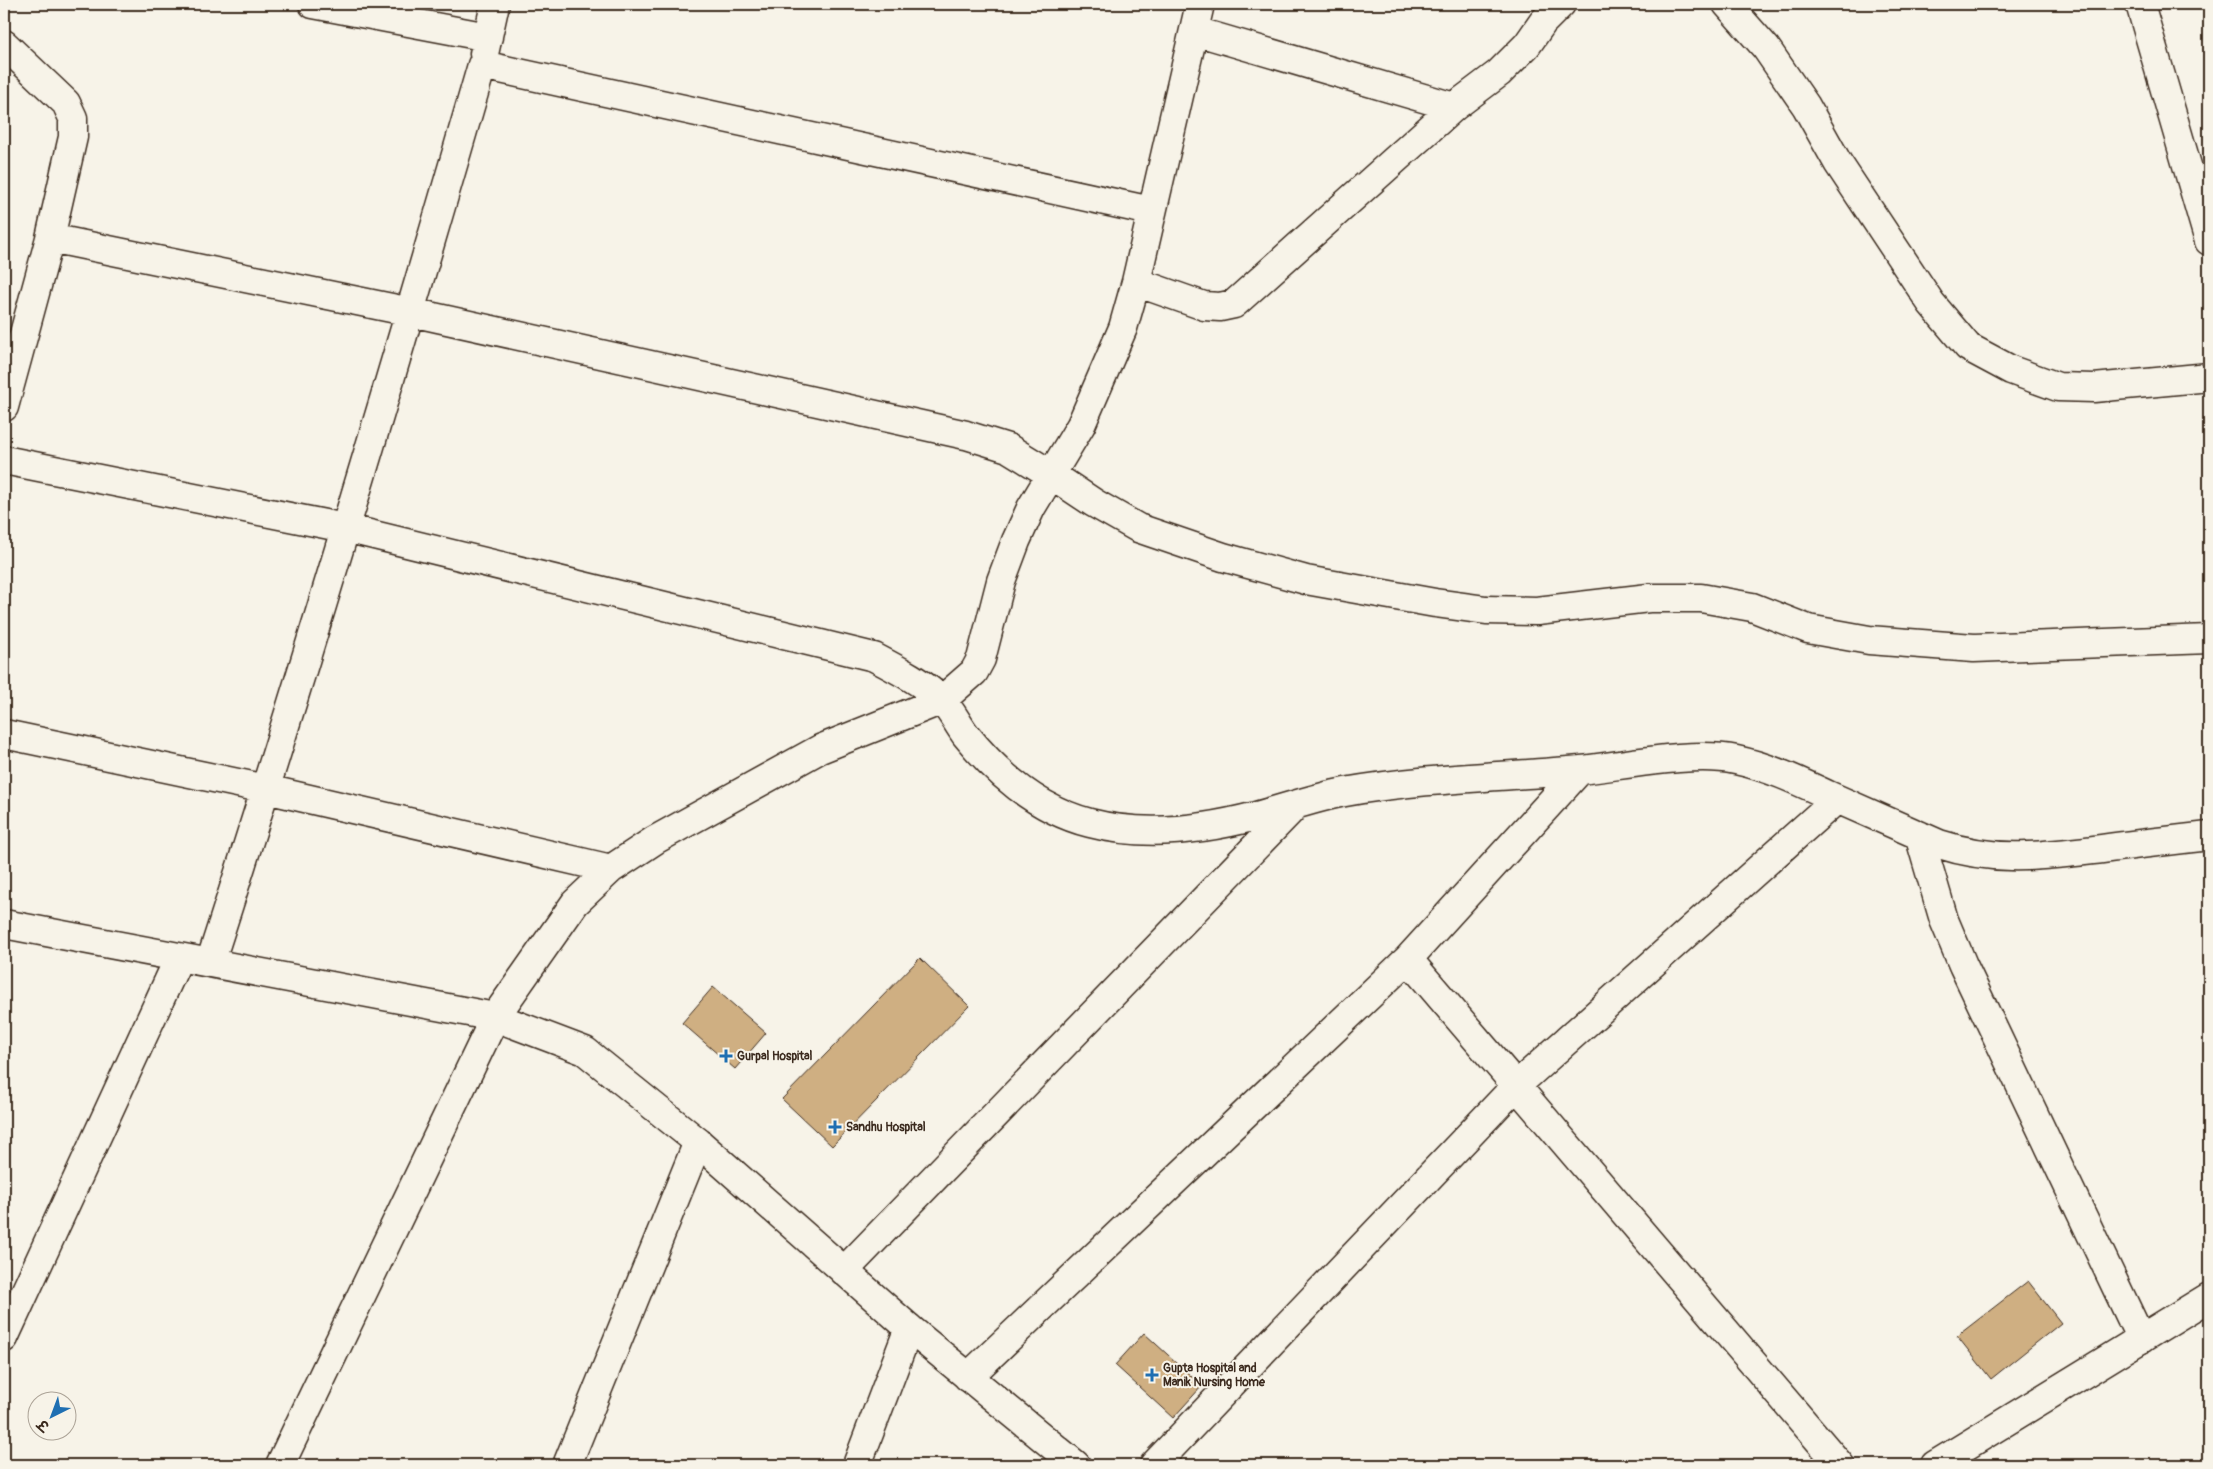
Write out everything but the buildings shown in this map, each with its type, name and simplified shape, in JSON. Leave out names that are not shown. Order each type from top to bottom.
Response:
[{"type":"street","points":[[313,4],[488,37]]},
{"type":"street","points":[[210,963],[266,789],[411,312],[482,65],[494,4]]},
{"type":"street","points":[[280,1465],[495,1017],[575,903],[611,869],[655,840],[820,750],[942,700],[965,682],[981,659],[1001,581],[1016,541],[1031,508],[1081,425],[1123,328],[1136,282],[1200,4]]},
{"type":"street","points":[[1136,282],[1204,306],[1220,308],[1234,304],[1454,107],[1499,73],[1527,45],[1544,22],[1561,4]]},
{"type":"street","points":[[1727,4],[1766,48],[1806,106],[1838,163],[1931,303],[1968,348],[2011,370],[2058,386],[2094,388],[2209,377]]},
{"type":"street","points":[[2140,4],[2209,241]]},
{"type":"street","points":[[1194,31],[1454,107]]},
{"type":"street","points":[[4,44],[66,103],[73,118],[73,137],[50,238],[4,407]]},
{"type":"street","points":[[482,65],[1151,211]]},
{"type":"street","points":[[50,238],[411,312],[966,436],[1008,448],[1094,503],[1138,528],[1223,557],[1306,580],[1486,610],[1537,611],[1649,598],[1700,598],[1752,607],[1808,629],[1868,640],[1974,648],[2209,639]]},
{"type":"street","points":[[4,460],[345,528],[874,657],[902,672],[942,700],[965,733],[990,763],[1014,785],[1047,807],[1089,823],[1137,831],[1188,829],[1254,816],[1343,792],[1401,783],[1580,770],[1701,757],[1734,759],[1771,769],[1919,836],[1967,853],[2027,856],[2209,836]]},
{"type":"street","points":[[4,734],[266,789],[611,869]]},
{"type":"street","points":[[968,1377],[1408,959],[1580,770]]},
{"type":"street","points":[[1154,1465],[1517,1085],[1837,799]]},
{"type":"street","points":[[844,1271],[1298,803]]},
{"type":"street","points":[[1919,836],[1944,920],[1963,965],[2141,1338]]},
{"type":"street","points":[[4,924],[495,1017],[585,1051],[698,1142],[909,1328],[1076,1465]]},
{"type":"street","points":[[4,1338],[179,958]]},
{"type":"street","points":[[1408,959],[1840,1465]]},
{"type":"street","points":[[567,1465],[698,1142]]},
{"type":"street","points":[[1935,1465],[2209,1297]]},
{"type":"street","points":[[857,1465],[909,1328]]},
{"type":"place","name":"Gurpal Hospital","points":[[726,1056]]},
{"type":"place","name":"Sandhu Hospital","points":[[835,1127]]},
{"type":"place","name":"Gupta Hospital and Manik Nursing Home","points":[[1152,1375]]}]
